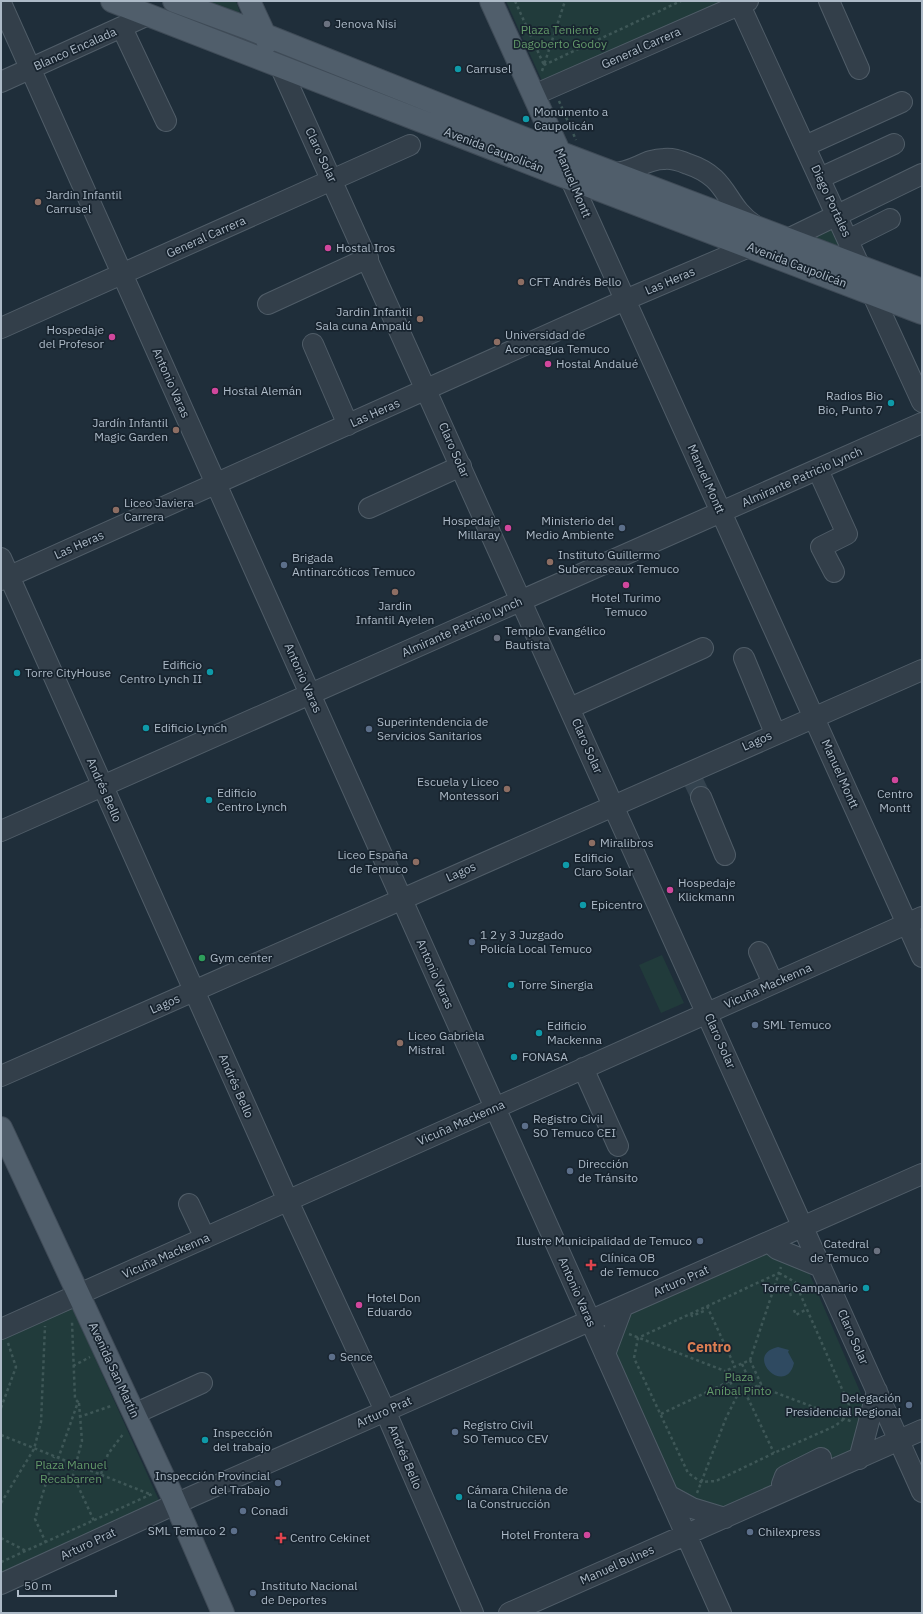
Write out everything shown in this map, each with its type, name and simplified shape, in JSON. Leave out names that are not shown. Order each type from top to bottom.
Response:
[{"type":"main road","name":"Claro Solar","points":[[249,1],[280,66]]},
{"type":"main road","name":"Manuel Montt","points":[[491,1],[561,154],[571,180]]},
{"type":"main road","name":"Avenida Caupolicán","points":[[185,2],[265,36],[612,173],[874,294],[922,313]]},
{"type":"main road","points":[[117,3],[154,7],[185,2]]},
{"type":"main road","name":"Avenida Caupolicán","points":[[117,3],[571,180],[754,238],[788,239],[922,290]]},
{"type":"main road","name":"Avenida San Martín","points":[[1,1128],[73,1302],[134,1414],[162,1504],[223,1613]]},
{"type":"street","points":[[829,1],[859,69]]},
{"type":"street","name":"General Carrera","points":[[534,95],[742,2]]},
{"type":"street","name":"Diego Portales","points":[[742,2],[805,146],[874,294],[922,402]]},
{"type":"street","name":"Antonio Varas","points":[[1,3],[605,1354],[648,1420],[653,1461],[721,1613]]},
{"type":"street","name":"Blanco Encalada","points":[[1,82],[148,15]]},
{"type":"street","points":[[122,28],[166,121]]},
{"type":"street","name":"Claro Solar","points":[[280,66],[522,600],[922,1492]]},
{"type":"street","points":[[805,146],[902,102]]},
{"type":"street","points":[[820,178],[894,144]]},
{"type":"street","name":"General Carrera","points":[[1,328],[333,181],[410,145]]},
{"type":"street","points":[[612,173],[629,171],[646,162],[659,159],[674,159],[697,167],[709,173],[719,182],[734,207],[749,222],[754,238]]},
{"type":"street","points":[[788,239],[836,214],[922,174]]},
{"type":"street","name":"Manuel Montt","points":[[571,180],[813,716],[914,920],[922,957]]},
{"type":"street","points":[[848,240],[890,219]]},
{"type":"street","name":"Las Heras","points":[[5,578],[626,300],[754,238]]},
{"type":"street","points":[[268,304],[368,258]]},
{"type":"street","points":[[313,344],[348,425]]},
{"type":"street","name":"Almirante Patricio Lynch","points":[[1,831],[922,424]]},
{"type":"street","points":[[369,508],[461,466]]},
{"type":"street","points":[[818,470],[847,534],[821,547],[834,572]]},
{"type":"street","name":"Andrés Bello","points":[[1,558],[5,578],[102,786],[288,1201],[386,1412],[473,1613]]},
{"type":"street","points":[[570,708],[703,648]]},
{"type":"street","points":[[744,658],[775,733]]},
{"type":"street","name":"Lagos","points":[[1,1076],[614,805],[690,774],[813,716],[922,670]]},
{"type":"street","points":[[701,797],[725,855]]},
{"type":"street","name":"Vicuña Mackenna","points":[[4,1335],[206,1238],[914,920]]},
{"type":"street","points":[[759,952],[773,983]]},
{"type":"street","points":[[583,1068],[618,1146]]},
{"type":"street","name":"Arturo Prat","points":[[1,1584],[162,1504],[386,1412],[623,1306],[777,1247],[803,1227],[922,1174]]},
{"type":"street","points":[[189,1204],[206,1238]]},
{"type":"street","points":[[777,1247],[821,1267]]},
{"type":"street","name":"Antonio Varas","points":[[605,1354],[623,1306]]},
{"type":"street","points":[[134,1414],[202,1383]]},
{"type":"street","points":[[632,1391],[648,1420]]},
{"type":"street","points":[[858,1459],[877,1391]]},
{"type":"street","name":"Manuel Bulnes","points":[[509,1613],[922,1430]]},
{"type":"street","points":[[779,1493],[785,1476],[822,1458]]},
{"type":"street","points":[[668,1495],[692,1508],[724,1518]]},
{"type":"path","points":[[515,1],[544,65]]},
{"type":"path","points":[[544,65],[565,1]]},
{"type":"path","points":[[544,65],[682,1]]},
{"type":"path","points":[[692,1508],[726,1418],[737,1396],[761,1384],[750,1360],[779,1273],[777,1247]]},
{"type":"path","points":[[638,1338],[634,1358],[648,1420],[688,1473],[701,1482],[716,1482],[774,1453],[835,1426],[844,1419],[849,1405],[795,1282],[779,1273]]},
{"type":"path","points":[[638,1338],[779,1273]]},
{"type":"path","points":[[791,1296],[790,1293],[798,1289]]},
{"type":"path","points":[[73,1302],[78,1324]]},
{"type":"path","points":[[73,1302],[73,1366],[75,1399],[78,1402],[82,1441],[73,1475],[94,1520]]},
{"type":"path","points":[[707,1306],[735,1367]]},
{"type":"path","points":[[794,1310],[796,1315],[807,1309]]},
{"type":"path","points":[[691,1314],[692,1316],[704,1311]]},
{"type":"path","points":[[1,1503],[34,1449],[41,1422],[45,1322]]},
{"type":"path","points":[[615,1328],[725,1371],[750,1360]]},
{"type":"path","points":[[1,1408],[16,1367],[4,1335]]},
{"type":"path","points":[[73,1366],[92,1356],[89,1350]]},
{"type":"path","points":[[742,1364],[753,1388]]},
{"type":"path","points":[[725,1371],[737,1396]]},
{"type":"path","points":[[648,1420],[730,1382]]},
{"type":"path","points":[[758,1386],[844,1419],[867,1426]]},
{"type":"path","points":[[745,1392],[774,1453]]},
{"type":"path","points":[[58,1459],[78,1402]]},
{"type":"path","points":[[79,1418],[114,1405]]},
{"type":"path","points":[[101,1474],[108,1454],[125,1431],[128,1438]]},
{"type":"path","points":[[1,1436],[58,1459],[76,1464],[101,1474],[162,1504]]},
{"type":"path","points":[[46,1543],[35,1519],[54,1457]]},
{"type":"path","points":[[149,1488],[162,1504]]},
{"type":"path","points":[[1,1562],[46,1543],[94,1520],[162,1504]]},
{"type":"path","points":[[1,1538],[26,1551]]},
{"type":"green space","points":[[213,1],[236,1],[240,13],[209,3]]},
{"type":"green space","name":"Plaza Teniente Dagoberto Godoy","points":[[506,1],[731,1],[543,83]]},
{"type":"green space","points":[[178,13],[249,39],[253,48],[167,16]]},
{"type":"green space","points":[[830,225],[841,249],[810,236]]},
{"type":"green space","points":[[662,955],[684,1003],[661,1013],[639,965]]},
{"type":"green space","name":"Plaza Aníbal Pinto","points":[[770,1252],[807,1268],[861,1394],[863,1404],[851,1452],[726,1511],[669,1492],[603,1332],[612,1317]]},
{"type":"green space","name":"Plaza Manuel Recabarren","points":[[72,1307],[161,1505],[1,1579],[1,1340]]},
{"type":"water","points":[[778,1347],[789,1350],[788,1352],[794,1363],[790,1373],[783,1376],[776,1375],[765,1365],[764,1358],[768,1351]]},
{"type":"tunnel","points":[[691,776],[701,797]]},
{"type":"place","name":"Jenova Nisi","points":[[327,24]]},
{"type":"place","name":"Carrusel","points":[[458,69]]},
{"type":"place","name":"Monumento a Caupolicán","points":[[526,119]]},
{"type":"place","name":"Jardin Infantil Carrusel","points":[[38,202]]},
{"type":"place","name":"Hostal Iros","points":[[328,248]]},
{"type":"place","name":"CFT Andrés Bello","points":[[521,282]]},
{"type":"place","name":"Jardin Infantil Sala cuna Ampalú","points":[[420,319]]},
{"type":"place","name":"Hospedaje del Profesor","points":[[112,337]]},
{"type":"place","name":"Universidad de Aconcagua Temuco","points":[[497,342]]},
{"type":"place","name":"Hostal Andalué","points":[[548,364]]},
{"type":"place","name":"Hostal Alemán","points":[[215,391]]},
{"type":"place","name":"Radios Bio Bio, Punto 7","points":[[891,403]]},
{"type":"place","name":"Jardín Infantil Magic Garden","points":[[176,430]]},
{"type":"place","name":"Liceo Javiera Carrera","points":[[116,510]]},
{"type":"place","name":"Hospedaje Millaray","points":[[508,528]]},
{"type":"place","name":"Ministerio del Medio Ambiente","points":[[622,528]]},
{"type":"place","name":"Instituto Guillermo Subercaseaux Temuco","points":[[550,562]]},
{"type":"place","name":"Brigada Antinarcóticos Temuco","points":[[284,565]]},
{"type":"place","name":"Hotel Turimo Temuco","points":[[626,585]]},
{"type":"place","name":"Jardin Infantil Ayelen","points":[[395,592]]},
{"type":"place","name":"Templo Evangélico Bautista","points":[[497,638]]},
{"type":"place","name":"Edificio Centro Lynch II","points":[[210,672]]},
{"type":"place","name":"Torre CityHouse","points":[[17,673]]},
{"type":"place","name":"Edificio Lynch","points":[[146,728]]},
{"type":"place","name":"Superintendencia de Servicios Sanitarios","points":[[369,729]]},
{"type":"place","name":"Centro Montt","points":[[895,780]]},
{"type":"place","name":"Escuela y Liceo Montessori","points":[[507,789]]},
{"type":"place","name":"Edificio Centro Lynch","points":[[209,800]]},
{"type":"place","name":"Miralibros","points":[[592,843]]},
{"type":"place","name":"Liceo España de Temuco","points":[[416,862]]},
{"type":"place","name":"Edificio Claro Solar","points":[[566,865]]},
{"type":"place","name":"Hospedaje Klickmann","points":[[670,890]]},
{"type":"place","name":"Epicentro","points":[[583,905]]},
{"type":"place","name":"1 2 y 3 Juzgado Policía Local Temuco","points":[[472,942]]},
{"type":"place","name":"Gym center","points":[[202,958]]},
{"type":"place","name":"Torre Sinergia","points":[[511,985]]},
{"type":"place","name":"SML Temuco","points":[[755,1025]]},
{"type":"place","name":"Edificio Mackenna","points":[[539,1033]]},
{"type":"place","name":"Liceo Gabriela Mistral","points":[[400,1043]]},
{"type":"place","name":"FONASA","points":[[514,1057]]},
{"type":"place","name":"Registro Civil SO Temuco CEI","points":[[525,1126]]},
{"type":"place","name":"Dirección de Tránsito","points":[[570,1171]]},
{"type":"place","name":"Ilustre Municipalidad de Temuco","points":[[700,1241]]},
{"type":"place","name":"Catedral de Temuco","points":[[877,1251]]},
{"type":"place","name":"Clínica OB de Temuco","points":[[591,1265]]},
{"type":"place","name":"Torre Campanario","points":[[866,1288]]},
{"type":"place","name":"Hotel Don Eduardo","points":[[359,1305]]},
{"type":"place","name":"Sence","points":[[332,1357]]},
{"type":"place","name":"Delegación Presidencial Regional","points":[[909,1405]]},
{"type":"place","name":"Registro Civil SO Temuco CEV","points":[[455,1432]]},
{"type":"place","name":"Inspección del trabajo","points":[[205,1440]]},
{"type":"place","name":"Inspección Provincial del Trabajo","points":[[278,1483]]},
{"type":"place","name":"Cámara Chilena de la Construcción","points":[[459,1497]]},
{"type":"place","name":"Conadi","points":[[243,1511]]},
{"type":"place","name":"SML Temuco 2","points":[[234,1531]]},
{"type":"place","name":"Chilexpress","points":[[750,1532]]},
{"type":"place","name":"Hotel Frontera","points":[[587,1535]]},
{"type":"place","name":"Centro Cekinet","points":[[281,1538]]},
{"type":"place","name":"Instituto Nacional de Deportes","points":[[253,1593]]},
{"type":"district","name":"Centro","points":[[709,1347]]}]
